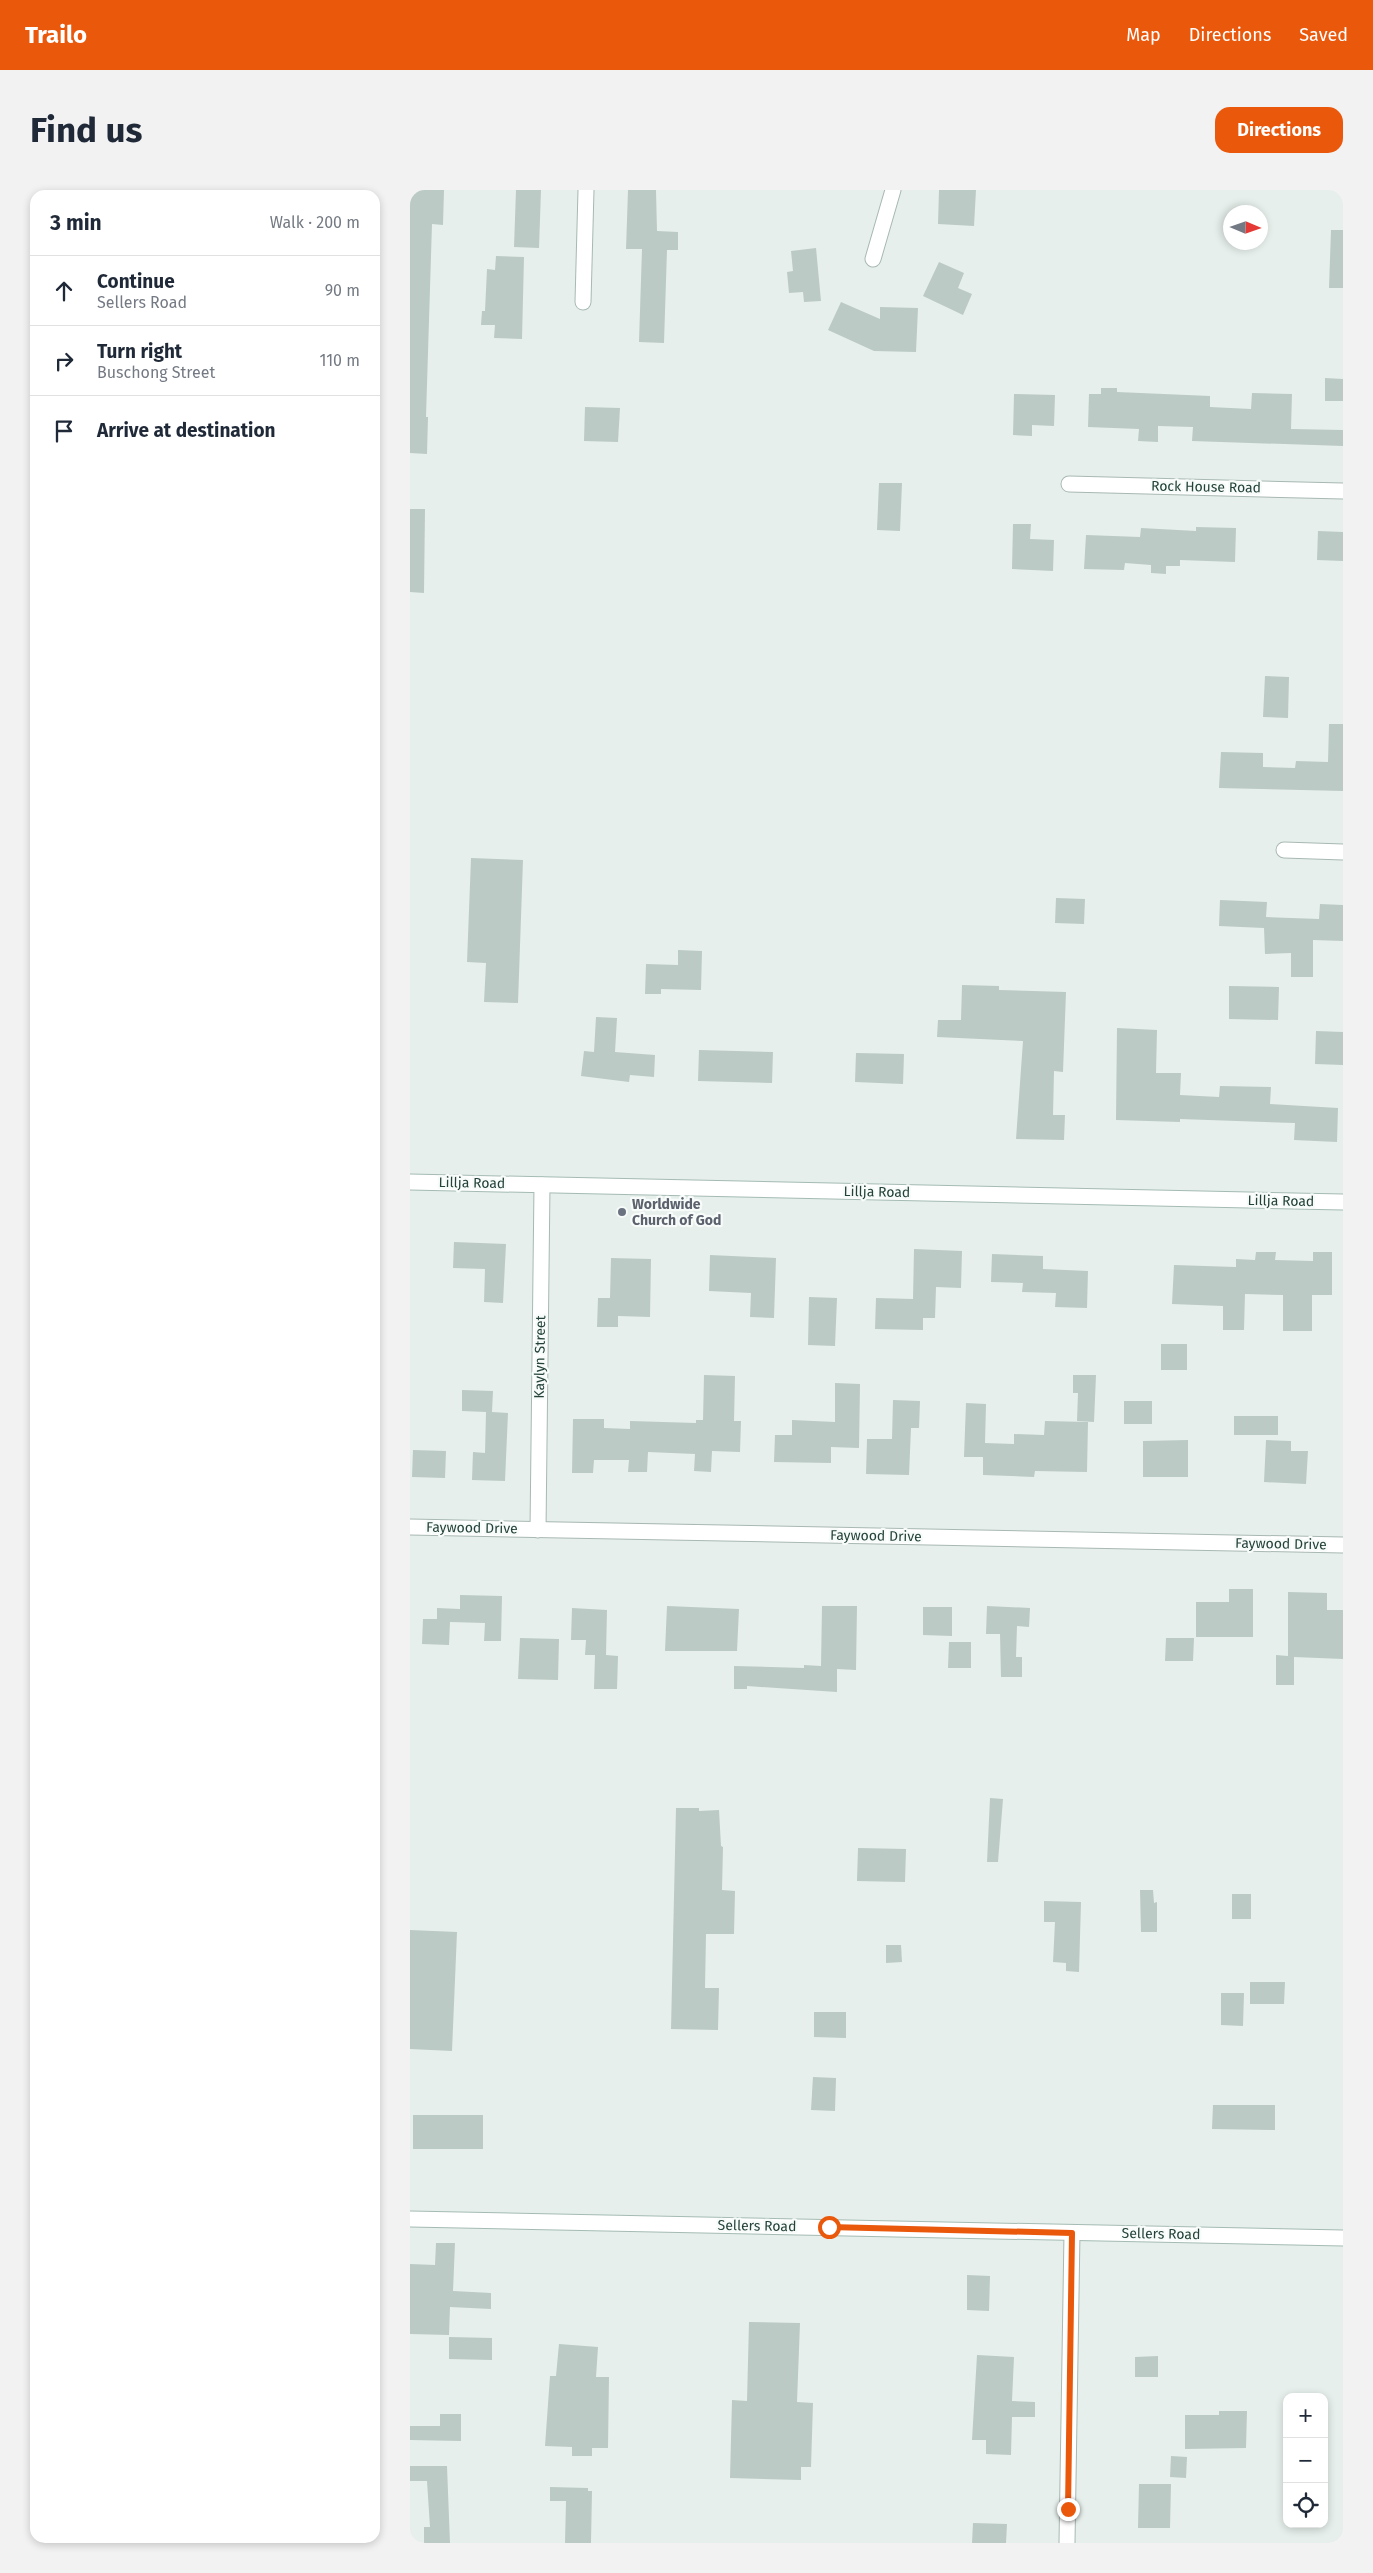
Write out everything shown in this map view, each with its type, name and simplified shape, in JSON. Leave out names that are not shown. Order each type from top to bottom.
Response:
[{"type":"street","points":[[582,302],[586,190]]},
{"type":"street","points":[[873,259],[892,190]]},
{"type":"street","name":"Rock House Road","points":[[1069,484],[1343,491]]},
{"type":"street","points":[[1284,850],[1343,852]]},
{"type":"street","name":"Lillja Road","points":[[410,1182],[1343,1202]]},
{"type":"street","name":"Kaylyn Street","points":[[538,1530],[542,1185]]},
{"type":"street","name":"Faywood Drive","points":[[410,1527],[1343,1545]]},
{"type":"street","name":"Sellers Road","points":[[410,2219],[1343,2238]]},
{"type":"street","points":[[1067,2543],[1072,2233]]},
{"type":"building","points":[[410,190],[444,190],[443,225],[432,224],[426,417],[428,417],[427,454],[410,453]]},
{"type":"building","points":[[516,190],[541,190],[539,248],[514,247]]},
{"type":"building","points":[[628,190],[656,190],[657,231],[678,232],[678,250],[667,250],[664,343],[639,342],[642,249],[626,249]]},
{"type":"building","points":[[939,190],[976,190],[974,226],[938,224]]},
{"type":"building","points":[[1331,230],[1343,230],[1343,288],[1329,288]]},
{"type":"building","points":[[816,248],[821,301],[804,302],[803,292],[789,293],[787,272],[793,271],[791,251]]},
{"type":"building","points":[[496,256],[524,257],[522,339],[494,338],[495,325],[481,325],[482,311],[485,311],[487,269],[495,270]]},
{"type":"building","points":[[939,262],[964,273],[958,288],[972,294],[963,315],[923,296]]},
{"type":"building","points":[[841,302],[880,319],[880,307],[918,308],[916,352],[874,351],[828,330]]},
{"type":"building","points":[[1325,378],[1343,379],[1343,401],[1325,401]]},
{"type":"building","points":[[1101,388],[1117,388],[1117,392],[1210,396],[1210,407],[1251,409],[1252,393],[1292,394],[1291,429],[1343,430],[1343,446],[1192,441],[1193,427],[1158,426],[1158,442],[1138,441],[1139,429],[1088,427],[1089,394],[1101,394]]},
{"type":"building","points":[[1014,394],[1055,395],[1054,426],[1032,425],[1032,436],[1013,435]]},
{"type":"building","points":[[585,407],[620,408],[618,442],[584,441]]},
{"type":"building","points":[[879,483],[902,483],[900,531],[877,530]]},
{"type":"building","points":[[410,509],[425,509],[424,593],[410,592]]},
{"type":"building","points":[[1013,524],[1031,524],[1030,539],[1054,540],[1053,571],[1012,569]]},
{"type":"building","points":[[1196,527],[1236,528],[1235,562],[1180,560],[1180,566],[1166,566],[1166,574],[1151,573],[1151,565],[1125,563],[1124,570],[1084,569],[1086,535],[1140,537],[1141,528],[1196,531]]},
{"type":"building","points":[[1318,531],[1343,532],[1343,561],[1317,560]]},
{"type":"building","points":[[1265,676],[1289,677],[1288,718],[1263,717]]},
{"type":"building","points":[[1329,724],[1343,724],[1343,791],[1219,788],[1221,752],[1263,753],[1263,767],[1295,768],[1296,761],[1328,762]]},
{"type":"building","points":[[471,858],[523,860],[518,1003],[484,1002],[486,963],[467,962]]},
{"type":"building","points":[[1056,898],[1085,899],[1084,924],[1055,923]]},
{"type":"building","points":[[1220,900],[1267,902],[1266,917],[1319,919],[1320,904],[1343,905],[1343,941],[1313,940],[1313,977],[1291,977],[1291,953],[1265,954],[1264,928],[1219,926]]},
{"type":"building","points":[[678,950],[702,951],[701,990],[661,989],[661,994],[645,994],[646,964],[678,965]]},
{"type":"building","points":[[962,985],[999,986],[999,990],[1066,992],[1063,1072],[1054,1071],[1053,1115],[1065,1115],[1064,1140],[1016,1139],[1023,1041],[937,1037],[938,1020],[961,1020]]},
{"type":"building","points":[[1229,986],[1279,987],[1278,1020],[1229,1019]]},
{"type":"building","points":[[596,1017],[617,1018],[615,1052],[655,1055],[654,1077],[630,1075],[629,1082],[581,1076],[584,1051],[594,1052]]},
{"type":"building","points":[[1117,1028],[1157,1030],[1156,1073],[1181,1073],[1180,1095],[1219,1097],[1220,1086],[1271,1087],[1270,1104],[1338,1108],[1337,1142],[1294,1140],[1295,1123],[1180,1119],[1180,1122],[1116,1120]]},
{"type":"building","points":[[1316,1031],[1343,1032],[1343,1065],[1315,1064]]},
{"type":"building","points":[[699,1050],[773,1052],[772,1083],[698,1081]]},
{"type":"building","points":[[856,1053],[904,1054],[903,1084],[855,1082]]},
{"type":"building","points":[[454,1242],[506,1244],[503,1303],[484,1302],[485,1269],[453,1268]]},
{"type":"building","points":[[914,1249],[962,1251],[961,1288],[936,1287],[935,1318],[923,1318],[923,1330],[875,1329],[876,1298],[913,1299]]},
{"type":"building","points":[[1256,1252],[1276,1252],[1275,1260],[1313,1261],[1313,1252],[1332,1252],[1332,1295],[1312,1295],[1312,1331],[1283,1331],[1283,1295],[1245,1294],[1244,1330],[1223,1330],[1223,1306],[1172,1304],[1174,1265],[1236,1267],[1236,1259],[1255,1260]]},
{"type":"building","points":[[992,1254],[1043,1256],[1043,1269],[1088,1271],[1087,1308],[1055,1307],[1056,1293],[1022,1292],[1023,1283],[991,1282]]},
{"type":"building","points":[[710,1255],[776,1258],[774,1318],[750,1317],[751,1293],[709,1291]]},
{"type":"building","points":[[611,1258],[651,1259],[650,1317],[618,1316],[618,1327],[597,1327],[598,1298],[610,1298]]},
{"type":"building","points":[[809,1297],[837,1298],[835,1346],[808,1345]]},
{"type":"building","points":[[1161,1344],[1187,1344],[1187,1370],[1161,1370]]},
{"type":"building","points":[[704,1375],[735,1376],[734,1421],[741,1421],[740,1452],[712,1451],[711,1472],[694,1471],[695,1454],[648,1452],[647,1472],[628,1472],[629,1460],[594,1460],[593,1473],[572,1473],[573,1419],[604,1419],[604,1428],[630,1429],[630,1421],[696,1423],[696,1420],[703,1420]]},
{"type":"building","points":[[1073,1375],[1096,1375],[1094,1422],[1077,1421],[1078,1393],[1073,1393]]},
{"type":"building","points":[[835,1383],[860,1384],[859,1448],[831,1447],[831,1463],[774,1462],[775,1435],[792,1435],[792,1420],[835,1422]]},
{"type":"building","points":[[462,1390],[493,1391],[492,1412],[508,1413],[505,1481],[472,1480],[473,1452],[485,1453],[486,1412],[462,1411]]},
{"type":"building","points":[[893,1400],[920,1401],[919,1428],[911,1428],[909,1475],[866,1474],[867,1439],[892,1439]]},
{"type":"building","points":[[1124,1401],[1152,1401],[1152,1424],[1124,1424]]},
{"type":"building","points":[[966,1403],[986,1404],[985,1443],[1014,1444],[1014,1434],[1044,1435],[1045,1421],[1088,1422],[1087,1472],[1035,1471],[1034,1477],[983,1475],[983,1457],[964,1457]]},
{"type":"building","points":[[1234,1416],[1278,1416],[1278,1435],[1234,1435]]},
{"type":"building","points":[[1188,1440],[1188,1477],[1143,1477],[1143,1441]]},
{"type":"building","points":[[1266,1440],[1291,1441],[1291,1451],[1308,1451],[1306,1484],[1264,1482]]},
{"type":"building","points":[[413,1450],[446,1451],[445,1478],[412,1477]]},
{"type":"building","points":[[1229,1589],[1253,1589],[1253,1637],[1196,1637],[1196,1602],[1229,1602]]},
{"type":"building","points":[[1288,1592],[1327,1593],[1327,1610],[1343,1610],[1343,1659],[1294,1657],[1294,1685],[1276,1685],[1276,1655],[1288,1656]]},
{"type":"building","points":[[460,1595],[502,1596],[501,1641],[484,1641],[485,1623],[450,1622],[449,1645],[422,1644],[423,1619],[437,1619],[437,1608],[460,1609]]},
{"type":"building","points":[[667,1606],[739,1609],[737,1651],[665,1651]]},
{"type":"building","points":[[822,1606],[857,1606],[856,1670],[837,1669],[837,1692],[747,1686],[747,1689],[734,1689],[734,1666],[804,1668],[804,1665],[821,1666]]},
{"type":"building","points":[[987,1606],[1030,1608],[1029,1627],[1017,1626],[1016,1657],[1022,1657],[1022,1677],[1001,1677],[1000,1634],[986,1634]]},
{"type":"building","points":[[923,1607],[952,1607],[952,1636],[923,1635]]},
{"type":"building","points":[[572,1608],[607,1610],[606,1655],[618,1656],[617,1689],[594,1689],[595,1655],[585,1655],[586,1640],[571,1640]]},
{"type":"building","points":[[520,1638],[559,1639],[558,1680],[518,1679]]},
{"type":"building","points":[[1166,1638],[1194,1638],[1193,1661],[1165,1661]]},
{"type":"building","points":[[949,1642],[971,1642],[971,1668],[948,1668]]},
{"type":"building","points":[[990,1798],[1003,1799],[998,1862],[987,1862]]},
{"type":"building","points":[[676,1808],[699,1808],[699,1811],[719,1810],[721,1846],[723,1847],[722,1890],[735,1891],[734,1934],[706,1934],[705,1988],[719,1988],[718,2030],[671,2029]]},
{"type":"building","points":[[858,1848],[906,1849],[905,1882],[857,1881]]},
{"type":"building","points":[[1140,1890],[1153,1890],[1154,1903],[1157,1902],[1157,1932],[1141,1932]]},
{"type":"building","points":[[1232,1894],[1251,1894],[1251,1919],[1232,1919]]},
{"type":"building","points":[[1044,1901],[1081,1902],[1079,1972],[1066,1971],[1066,1963],[1053,1962],[1055,1922],[1044,1922]]},
{"type":"building","points":[[410,1930],[457,1932],[452,2051],[410,2049]]},
{"type":"building","points":[[886,1945],[901,1945],[902,1962],[886,1963]]},
{"type":"building","points":[[1250,1982],[1285,1982],[1284,2004],[1250,2004]]},
{"type":"building","points":[[1221,1993],[1244,1993],[1243,2026],[1221,2025]]},
{"type":"building","points":[[814,2012],[846,2012],[846,2038],[814,2037]]},
{"type":"building","points":[[813,2077],[836,2078],[835,2111],[811,2110]]},
{"type":"building","points":[[1213,2105],[1275,2105],[1275,2130],[1212,2129]]},
{"type":"building","points":[[413,2115],[483,2115],[483,2149],[413,2149]]},
{"type":"building","points":[[436,2243],[455,2243],[453,2291],[491,2293],[491,2309],[450,2307],[449,2335],[410,2334],[410,2264],[435,2265]]},
{"type":"building","points":[[967,2275],[990,2276],[989,2311],[967,2310]]},
{"type":"building","points":[[749,2322],[800,2323],[797,2402],[813,2403],[811,2467],[801,2467],[801,2480],[730,2478],[732,2400],[747,2401]]},
{"type":"building","points":[[449,2337],[492,2338],[492,2360],[449,2359]]},
{"type":"building","points":[[559,2344],[598,2347],[596,2377],[609,2377],[608,2448],[592,2448],[592,2456],[572,2456],[572,2447],[545,2446],[550,2376],[556,2376]]},
{"type":"building","points":[[977,2355],[1014,2357],[1012,2401],[1035,2402],[1035,2417],[1012,2417],[1011,2455],[986,2454],[986,2440],[972,2440]]},
{"type":"building","points":[[1158,2356],[1158,2377],[1135,2377],[1135,2357]]},
{"type":"building","points":[[1219,2411],[1247,2411],[1246,2448],[1185,2449],[1185,2415],[1219,2415]]},
{"type":"building","points":[[440,2414],[461,2414],[461,2441],[410,2440],[410,2426],[440,2426]]},
{"type":"building","points":[[1171,2456],[1187,2457],[1186,2478],[1170,2477]]},
{"type":"building","points":[[410,2466],[447,2466],[450,2543],[424,2543],[424,2527],[430,2527],[427,2481],[410,2481]]},
{"type":"building","points":[[1139,2484],[1171,2484],[1170,2528],[1138,2528]]},
{"type":"building","points":[[550,2487],[588,2488],[588,2491],[592,2491],[591,2543],[565,2543],[566,2501],[550,2501]]},
{"type":"building","points":[[973,2523],[1007,2524],[1006,2543],[972,2543]]},
{"type":"place","name":"Worldwide Church of God","points":[[622,1212]]},
{"type":"route","points":[[829,2227],[1072,2233],[1068,2509]]}]
